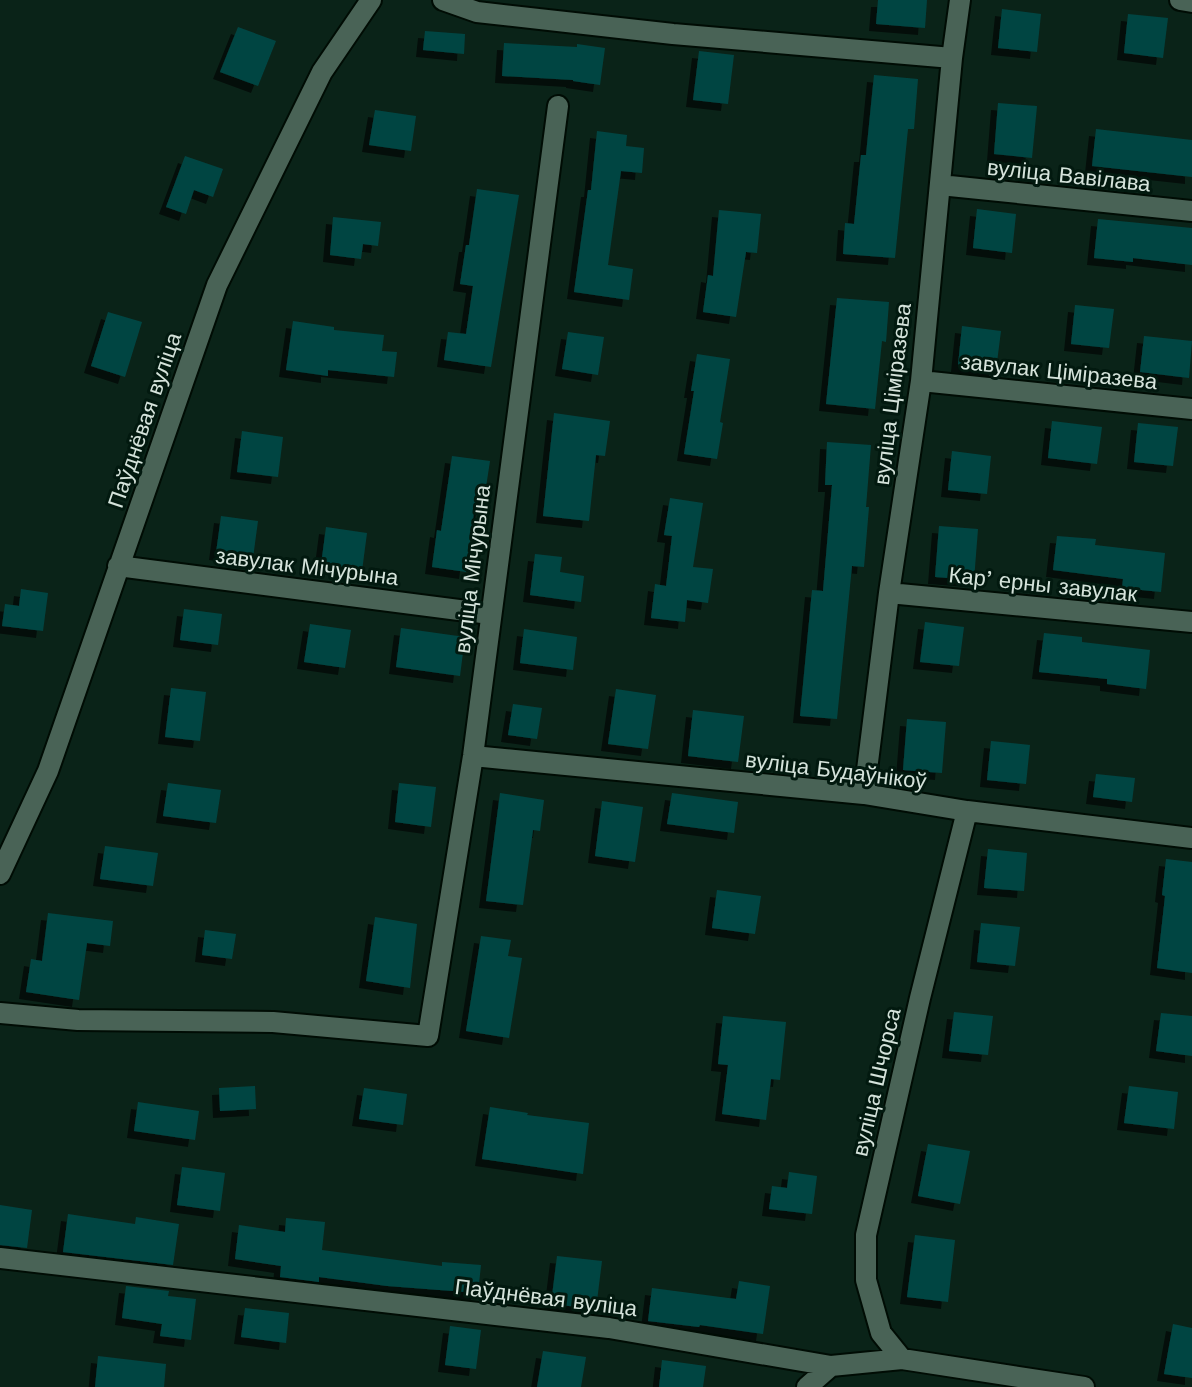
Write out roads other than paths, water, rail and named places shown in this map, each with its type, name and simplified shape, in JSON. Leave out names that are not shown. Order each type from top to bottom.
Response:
[{"type":"street","name":"Паўднёвая вуліца","points":[[0,874],[48,771],[217,285],[322,72],[371,0]]},
{"type":"street","points":[[443,0],[477,12],[673,34],[952,58]]},
{"type":"street","name":"вуліца Ціміразева","points":[[864,794],[889,593],[921,381],[960,0]]},
{"type":"street","points":[[1180,0],[1192,2]]},
{"type":"street","name":"вуліца Мічурына","points":[[0,1013],[78,1020],[273,1022],[428,1036],[473,756],[558,106]]},
{"type":"street","name":"вуліца Вавілава","points":[[940,185],[1192,211]]},
{"type":"street","name":"завулак Ціміразева","points":[[921,381],[1192,409]]},
{"type":"street","name":"завулак Мічурына","points":[[118,566],[490,614]]},
{"type":"street","name":"Карʼерны завулак","points":[[889,593],[1192,622]]},
{"type":"street","name":"вуліца Будаўнікоў","points":[[473,756],[864,794],[967,811],[1192,838]]},
{"type":"street","name":"вуліца Шчорса","points":[[902,1359],[881,1333],[866,1280],[866,1235],[967,811]]},
{"type":"street","name":"Паўднёвая вуліца","points":[[0,1258],[609,1328],[831,1366],[902,1359],[1084,1387]]},
{"type":"street","points":[[807,1387],[831,1366]]}]
